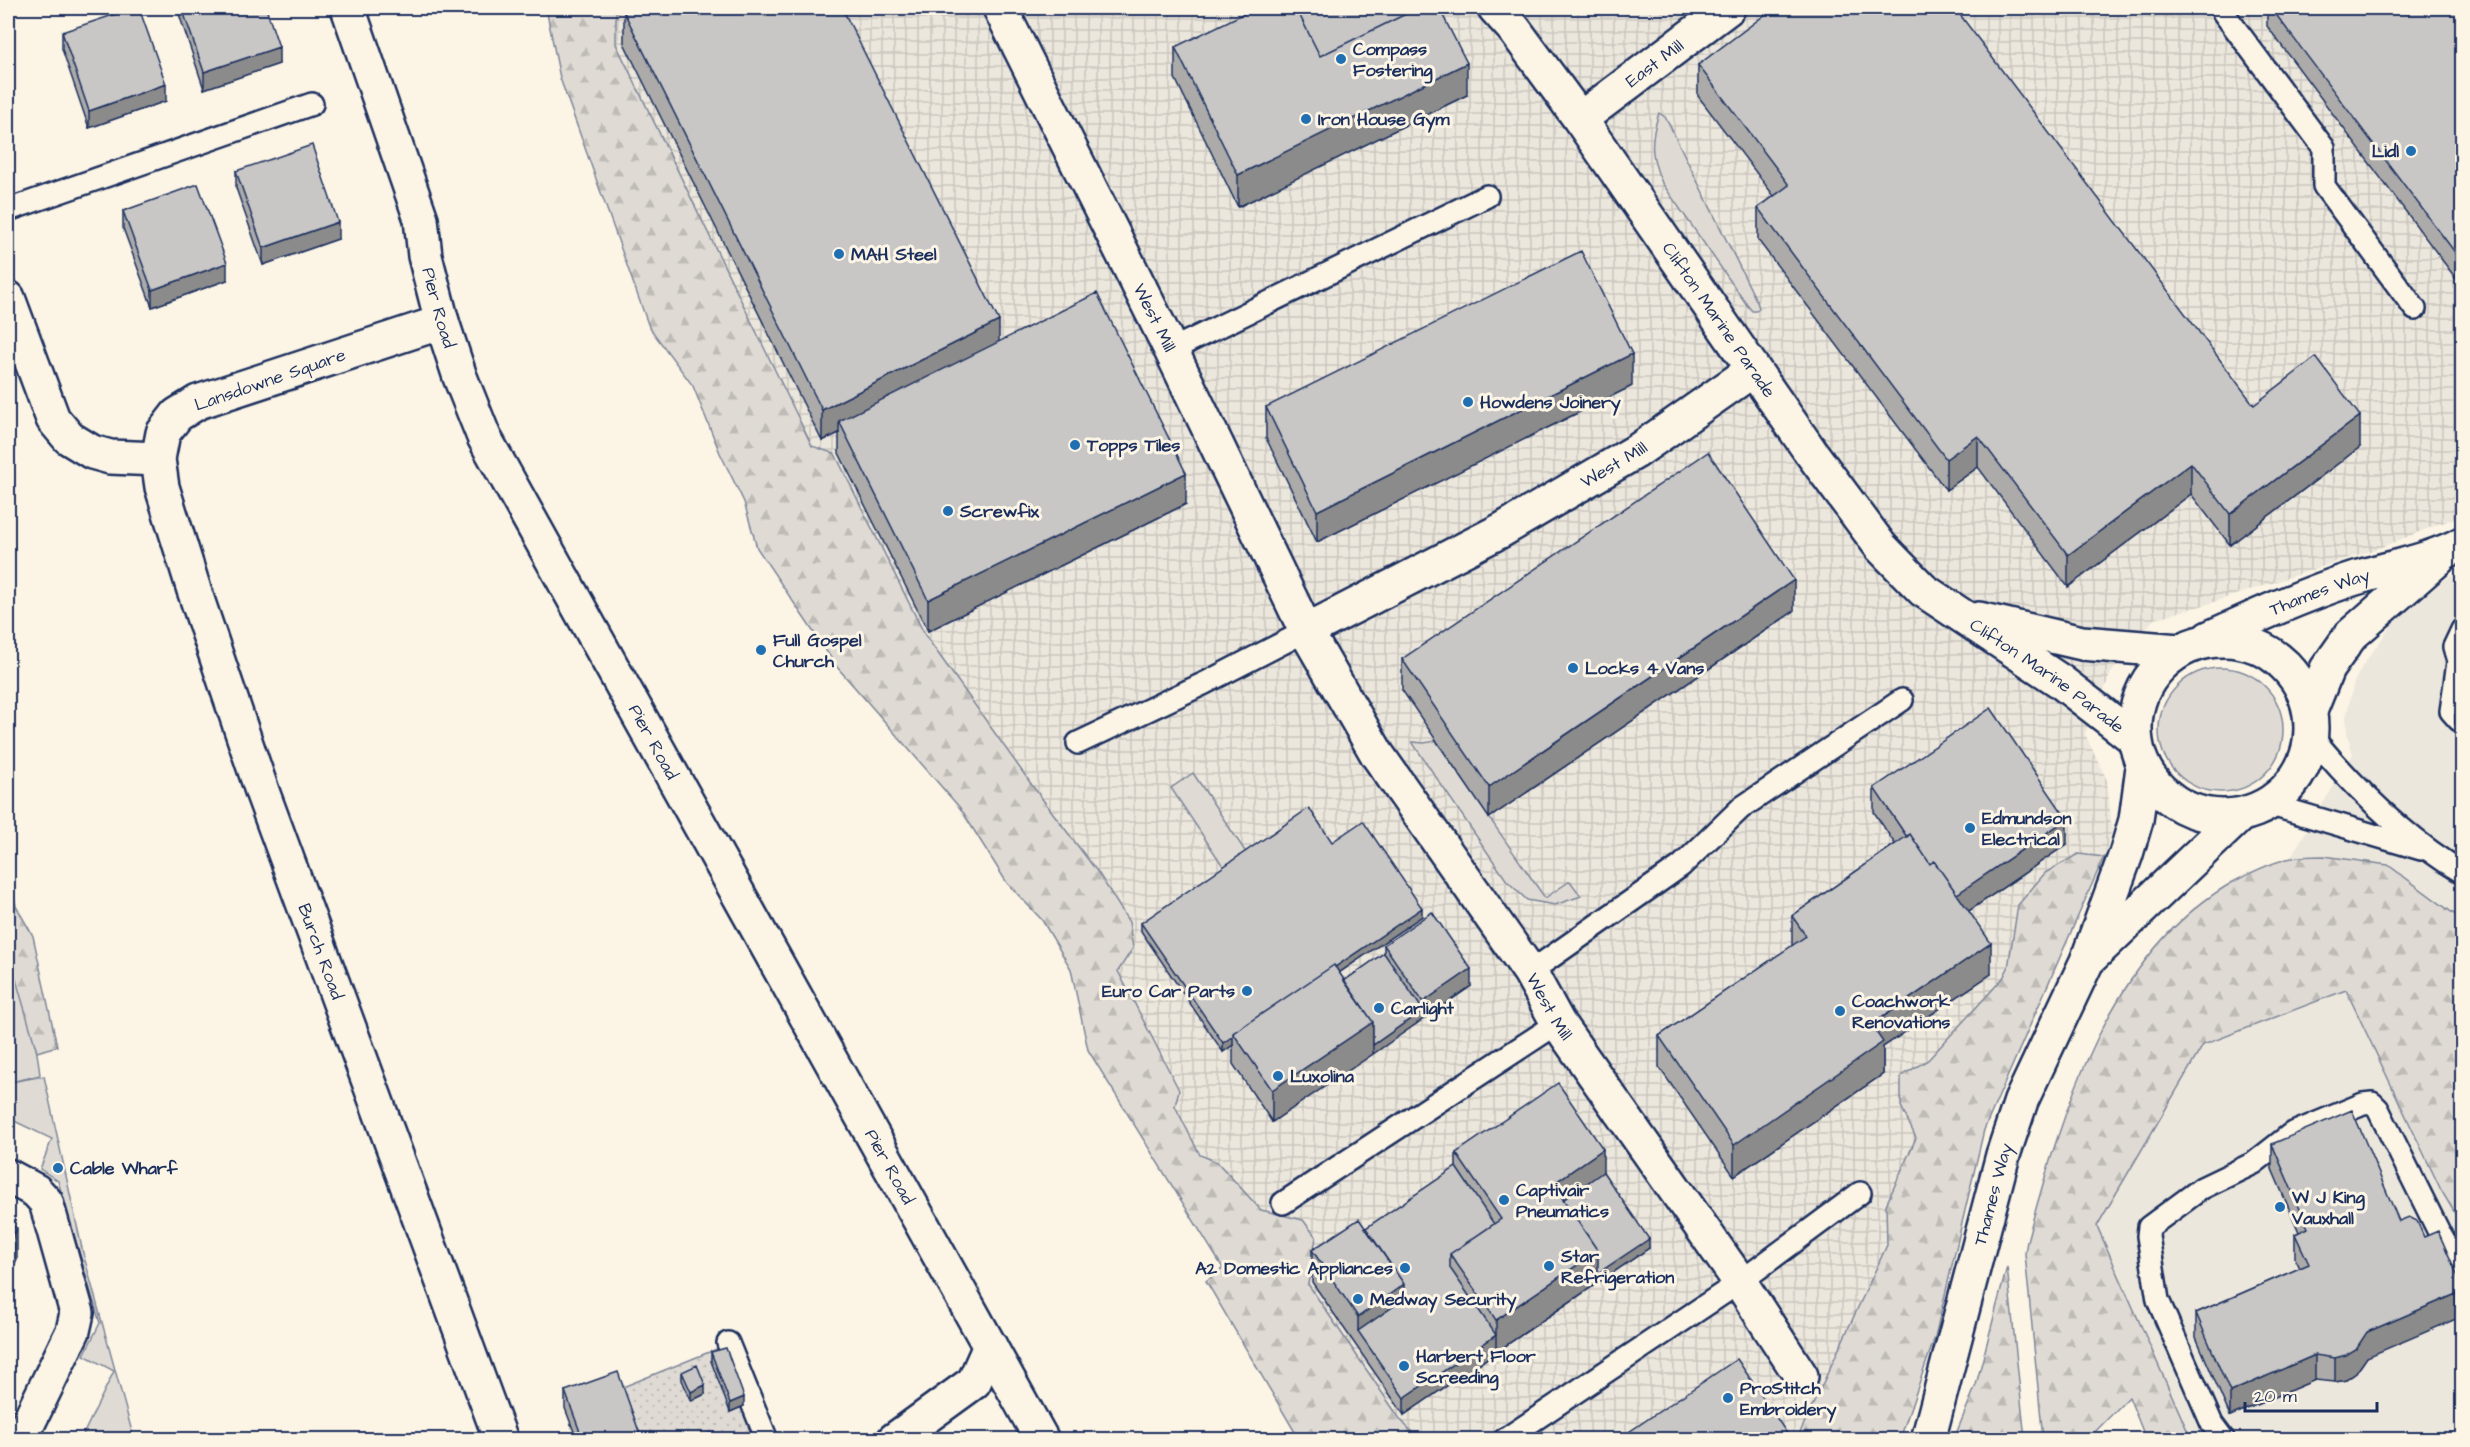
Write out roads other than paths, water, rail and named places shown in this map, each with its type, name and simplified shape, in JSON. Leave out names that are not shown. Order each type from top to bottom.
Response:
[{"type":"street","name":"Pier Road","points":[[348,8],[421,219],[425,256],[442,322],[459,377],[484,437],[1042,1440]]},
{"type":"street","name":"West Mill","points":[[1000,8],[1171,350],[1306,631],[1377,754],[1530,972],[1558,1023],[1740,1281],[1801,1376]]},
{"type":"street","name":"Clifton Marine Parade","points":[[1495,8],[1514,29],[1580,119],[1753,370],[1881,547],[1923,590],[2060,681],[2139,753]]},
{"type":"street","name":"East Mill","points":[[1580,119],[1728,8]]},
{"type":"street","points":[[8,297],[18,353],[53,420],[69,438],[92,452],[110,457],[158,459]]},
{"type":"street","name":"Lansdowne Square","points":[[158,459],[163,433],[177,415],[198,402],[442,322]]},
{"type":"street","name":"West Mill","points":[[1306,631],[1522,519],[1637,451],[1753,370]]},
{"type":"street","name":"Burch Road","points":[[158,459],[162,487],[181,549],[263,794],[501,1440]]},
{"type":"street","name":"Thames Way","points":[[2190,647],[2288,602],[2350,580],[2453,549]]},
{"type":"street","name":"Thames Way","points":[[2310,723],[2327,669],[2351,635],[2453,549]]},
{"type":"street","name":"Clifton Marine Parade","points":[[1960,614],[2082,643],[2190,647]]},
{"type":"street","points":[[2225,640],[2248,643],[2269,652],[2287,667],[2302,687],[2310,723],[2306,760],[2290,785],[2254,809],[2211,816],[2183,807],[2160,790],[2139,753],[2136,711],[2145,685],[2160,666],[2190,647],[2225,640]]},
{"type":"street","name":"Thames Way","points":[[1928,1440],[2003,1155],[2021,1101],[2087,961],[2136,820],[2139,753]]},
{"type":"street","name":"Thames Way","points":[[2087,961],[2254,809]]},
{"type":"street","points":[[8,1176],[36,1191],[46,1202],[77,1313],[73,1331],[20,1440]]},
{"type":"street","points":[[894,1440],[974,1382],[990,1346]]},
{"type":"lane","points":[[2223,8],[2223,12],[2324,147],[2324,186],[2415,309]]},
{"type":"lane","points":[[8,210],[312,104]]},
{"type":"lane","points":[[1171,350],[1486,196]]},
{"type":"lane","points":[[2459,720],[2451,711],[2461,667],[2454,647],[2463,630]]},
{"type":"lane","points":[[1078,743],[1205,683],[1306,631]]},
{"type":"lane","points":[[1530,972],[1681,867],[1741,808],[1902,700]]},
{"type":"lane","points":[[2310,723],[2353,784],[2433,853],[2463,873]]},
{"type":"lane","points":[[2254,809],[2433,853]]},
{"type":"lane","points":[[1282,1203],[1558,1023]]},
{"type":"lane","points":[[2224,1440],[2212,1424],[2158,1300],[2148,1236],[2152,1224],[2197,1192],[2254,1163],[2291,1134],[2363,1104],[2372,1103],[2378,1108],[2440,1234],[2463,1272]]},
{"type":"lane","points":[[1504,1440],[1740,1281],[1860,1193]]},
{"type":"lane","points":[[728,1343],[767,1440]]},
{"type":"place","name":"Compass Fostering","points":[[1341,59]]},
{"type":"place","name":"Iron House Gym","points":[[1306,119]]},
{"type":"place","name":"Lidl","points":[[2411,151]]},
{"type":"place","name":"MAH Steel","points":[[839,254]]},
{"type":"place","name":"Howdens Joinery","points":[[1468,402]]},
{"type":"place","name":"Topps Tiles","points":[[1075,445]]},
{"type":"place","name":"Screwfix","points":[[948,511]]},
{"type":"place","name":"Full Gospel Church","points":[[761,650]]},
{"type":"place","name":"Locks 4 Vans","points":[[1573,668]]},
{"type":"place","name":"Edmundson Electrical","points":[[1970,828]]},
{"type":"place","name":"Euro Car Parts","points":[[1247,991]]},
{"type":"place","name":"Carlight","points":[[1379,1008]]},
{"type":"place","name":"Coachwork Renovations","points":[[1840,1011]]},
{"type":"place","name":"Luxolina","points":[[1278,1076]]},
{"type":"place","name":"Cable Wharf","points":[[58,1168]]},
{"type":"place","name":"Captivair Pneumatics","points":[[1504,1200]]},
{"type":"place","name":"W J King Vauxhall","points":[[2280,1207]]},
{"type":"place","name":"Star Refrigeration","points":[[1549,1266]]},
{"type":"place","name":"A2 Domestic Appliances","points":[[1405,1268]]},
{"type":"place","name":"Medway Security","points":[[1358,1299]]},
{"type":"place","name":"Harbert Floor Screeding","points":[[1404,1366]]},
{"type":"place","name":"ProStitch Embroidery","points":[[1728,1398]]}]
